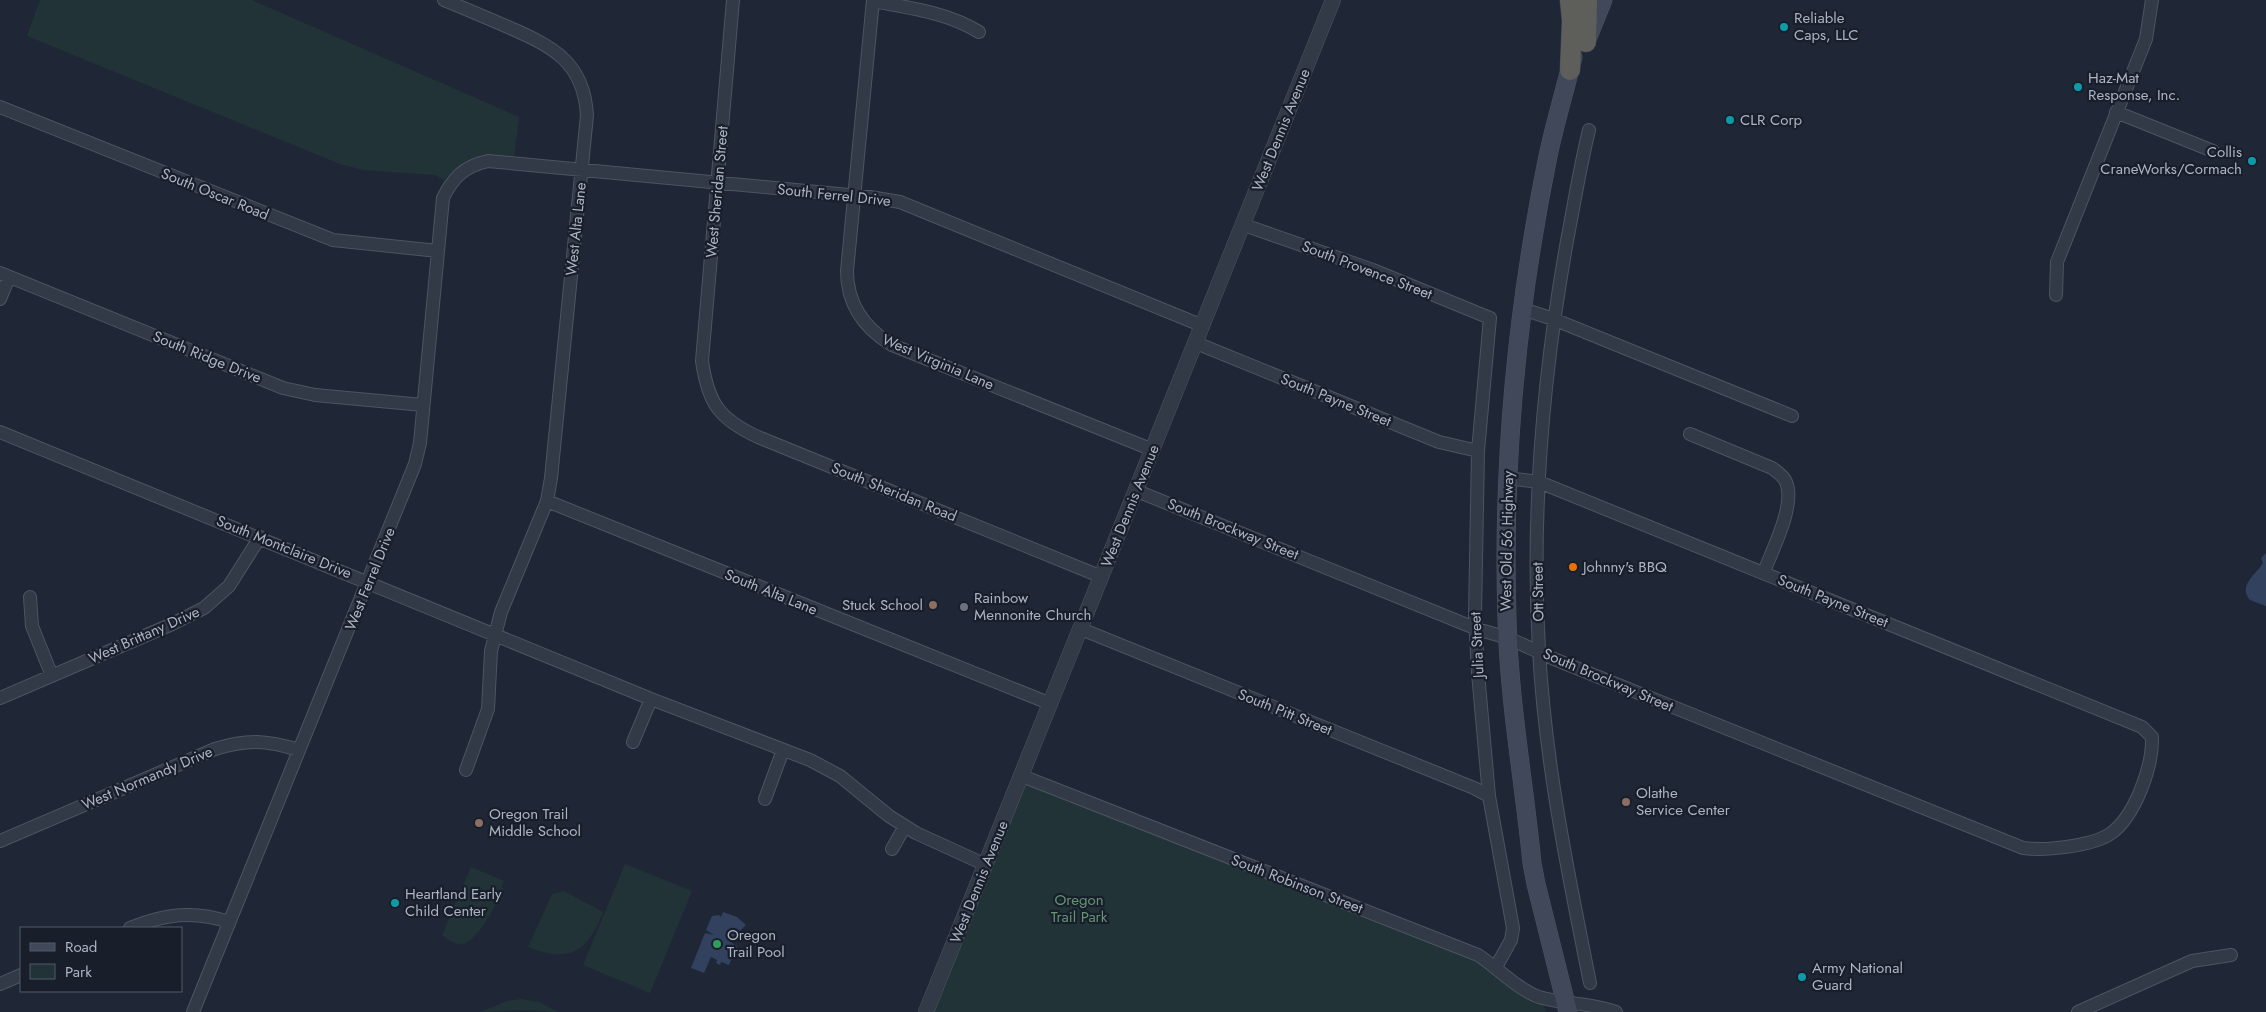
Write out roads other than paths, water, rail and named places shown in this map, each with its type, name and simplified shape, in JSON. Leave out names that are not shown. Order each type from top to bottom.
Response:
[{"type":"highway","points":[[1586,42],[1587,1]]},
{"type":"highway","points":[[1570,70],[1572,21],[1587,1]]},
{"type":"main road","name":"West Old 56 Highway","points":[[1567,1007],[1532,863],[1513,712],[1505,557],[1514,381],[1529,258],[1548,157],[1570,70],[1586,42]]},
{"type":"street","name":"West Alta Lane","points":[[444,0],[542,42],[560,54],[572,67],[580,82],[586,102],[582,170],[547,502]]},
{"type":"street","name":"West Sheridan Street","points":[[705,385],[702,361],[734,0]]},
{"type":"street","points":[[873,0],[944,16],[968,25],[979,32]]},
{"type":"street","name":"West Virginia Lane","points":[[873,0],[853,195],[847,281],[857,313],[878,336],[892,345],[1153,450]]},
{"type":"street","name":"West Dennis Avenue","points":[[926,1012],[1333,0]]},
{"type":"street","points":[[2056,295],[2057,262],[2146,39],[2152,0]]},
{"type":"street","name":"South Oscar Road","points":[[0,107],[316,234],[348,243],[438,251]]},
{"type":"street","points":[[2116,112],[2212,151]]},
{"type":"street","name":"Ott Street","points":[[1589,130],[1553,319],[1546,380],[1539,482],[1536,574],[1539,651],[1544,708],[1560,829],[1590,983]]},
{"type":"street","name":"West Ferrel Drive","points":[[193,1012],[416,464],[443,198],[450,183],[462,171],[475,164],[488,161],[503,162]]},
{"type":"street","name":"South Ferrel Drive","points":[[503,162],[853,195],[900,202],[1203,326]]},
{"type":"street","name":"South Provence Street","points":[[1244,224],[1373,270],[1490,318]]},
{"type":"street","points":[[0,299],[5,275]]},
{"type":"street","name":"South Ridge Drive","points":[[5,275],[284,388],[315,395],[423,405]]},
{"type":"street","points":[[1523,309],[1553,319],[1792,416]]},
{"type":"street","name":"Julia Street","points":[[1490,318],[1478,451],[1475,549],[1478,673],[1489,796],[1512,928],[1511,940],[1496,967]]},
{"type":"street","name":"South Payne Street","points":[[1196,344],[1439,442],[1478,451]]},
{"type":"street","name":"South Sheridan Road","points":[[705,385],[716,407],[728,420],[741,429],[1102,577]]},
{"type":"street","name":"South Montclaire Drive","points":[[0,432],[369,581],[651,699],[783,750],[840,776],[905,826],[927,839],[986,865]]},
{"type":"street","points":[[1690,434],[1772,468],[1782,475],[1786,482],[1788,494],[1785,516],[1764,572]]},
{"type":"street","name":"South Payne Street","points":[[1508,478],[1539,482],[1764,572],[2142,727],[2152,737]]},
{"type":"street","name":"South Brockway Street","points":[[1137,490],[1477,629],[1508,638],[1554,659],[2015,845],[2039,850],[2082,843],[2109,835],[2124,821],[2146,775],[2151,759],[2152,737]]},
{"type":"street","points":[[466,770],[488,709],[491,651],[495,634],[502,612],[547,502]]},
{"type":"street","name":"South Alta Lane","points":[[547,502],[1051,704]]},
{"type":"street","name":"West Brittany Drive","points":[[0,698],[170,625],[204,608],[229,586],[260,538]]},
{"type":"street","points":[[30,597],[32,626],[52,676]]},
{"type":"street","name":"South Pitt Street","points":[[1081,629],[1465,784],[1489,796]]},
{"type":"street","points":[[633,742],[651,699]]},
{"type":"street","name":"West Normandy Drive","points":[[0,841],[206,753],[232,744],[262,741],[298,750]]},
{"type":"street","points":[[765,799],[783,750]]},
{"type":"street","name":"South Robinson Street","points":[[1022,776],[1478,955],[1540,997],[1567,1007],[1599,1005],[1616,1012]]},
{"type":"street","points":[[892,849],[905,826]]},
{"type":"street","points":[[133,927],[161,917],[182,914],[208,916],[229,922]]},
{"type":"street","points":[[2078,1012],[2192,961],[2230,955]]},
{"type":"street","points":[[0,984],[20,975]]},
{"type":"water","points":[[2266,553],[2266,606],[2250,600],[2246,589],[2249,580],[2263,563],[2261,558]]},
{"type":"water","name":"Oregon Trail Pool","points":[[723,912],[737,917],[746,925],[729,941],[737,946],[729,965],[721,962],[720,965],[716,963],[717,960],[711,957],[704,973],[691,968],[705,933],[714,935],[706,930],[712,916],[719,915],[721,917]]},
{"type":"place","name":"Reliable Caps, LLC","points":[[1784,27]]},
{"type":"place","name":"Haz-Mat Response, Inc.","points":[[2078,87]]},
{"type":"place","name":"CLR Corp","points":[[1730,120]]},
{"type":"place","name":"Collis CraneWorks/Cormach","points":[[2252,161]]},
{"type":"place","name":"Johnny's BBQ","points":[[1573,567]]},
{"type":"place","name":"Stuck School","points":[[933,605]]},
{"type":"place","name":"Rainbow Mennonite Church","points":[[964,607]]},
{"type":"place","name":"Olathe Service Center","points":[[1626,802]]},
{"type":"place","name":"Oregon Trail Middle School","points":[[479,823]]},
{"type":"place","name":"Heartland Early Child Center","points":[[395,903]]},
{"type":"place","name":"Oregon Trail Pool","points":[[717,944]]},
{"type":"place","name":"Army National Guard","points":[[1802,977]]},
{"type":"park label","name":"Oregon Trail Park","points":[[1079,908]]}]
